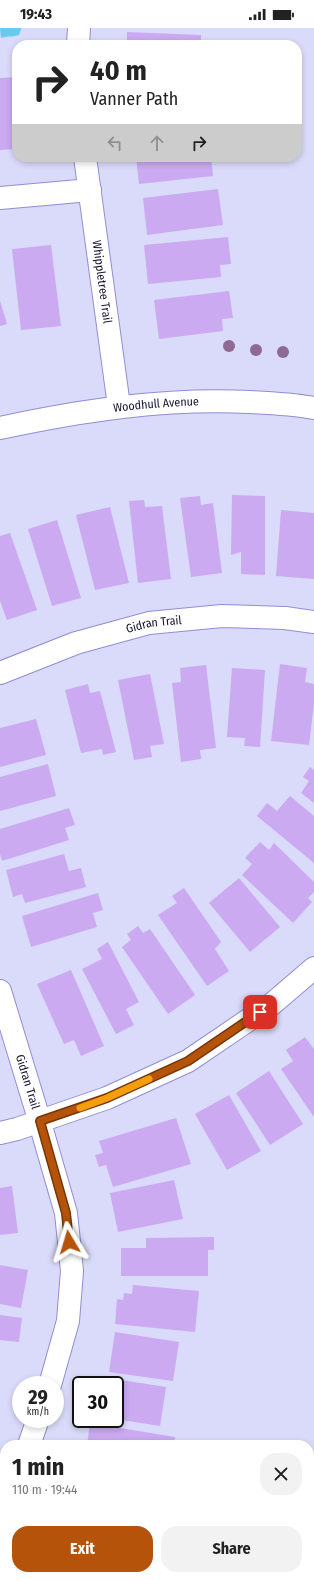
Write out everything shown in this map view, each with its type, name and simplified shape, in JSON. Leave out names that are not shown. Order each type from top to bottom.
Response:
[{"type":"street","points":[[78,40],[79,28]]},
{"type":"street","name":"Whippletree Trail","points":[[86,162],[119,406]]},
{"type":"street","points":[[0,198],[90,190]]},
{"type":"street","name":"Woodhull Avenue","points":[[0,428],[55,416],[119,406],[214,400],[294,404],[314,408]]},
{"type":"street","name":"Gidran Trail","points":[[0,673],[76,643],[149,623],[222,616],[285,618],[314,622]]},
{"type":"street","points":[[0,1133],[107,1098],[188,1061],[272,1004],[314,968]]},
{"type":"street","name":"Gidran Trail","points":[[0,991],[40,1121],[66,1213],[72,1271],[68,1321],[53,1376]]},
{"type":"street","points":[[31,1440],[35,1428]]},
{"type":"water","points":[[0,28],[21,29],[19,35],[1,38]]},
{"type":"building","points":[[127,32],[201,35],[201,40],[127,40]]},
{"type":"building","points":[[12,77],[12,149],[0,150],[0,78]]},
{"type":"building","points":[[137,162],[212,162],[213,176],[139,184]]},
{"type":"building","points":[[218,189],[223,225],[147,235],[143,198]]},
{"type":"building","points":[[228,237],[231,264],[220,265],[221,277],[148,284],[144,245]]},
{"type":"building","points":[[51,245],[61,326],[21,330],[12,249]]},
{"type":"building","points":[[229,291],[233,318],[222,319],[223,331],[159,339],[154,300]]},
{"type":"building","points":[[0,301],[7,324],[0,326]]},
{"type":"building","points":[[232,495],[265,496],[265,575],[241,574],[241,552],[231,555]]},
{"type":"building","points":[[200,496],[201,505],[213,503],[222,573],[191,577],[180,498]]},
{"type":"building","points":[[144,500],[145,507],[162,506],[171,579],[138,583],[129,501]]},
{"type":"building","points":[[110,507],[129,583],[95,590],[76,515]]},
{"type":"building","points":[[281,510],[314,513],[314,579],[276,576]]},
{"type":"building","points":[[57,520],[81,598],[52,606],[28,529]]},
{"type":"building","points":[[10,533],[37,610],[7,620],[0,601],[0,536]]},
{"type":"building","points":[[280,664],[307,668],[305,682],[314,684],[314,703],[309,745],[271,741]]},
{"type":"building","points":[[206,665],[216,748],[200,750],[201,759],[181,762],[172,683],[181,682],[180,668]]},
{"type":"building","points":[[232,668],[265,670],[260,747],[244,746],[245,738],[227,737]]},
{"type":"building","points":[[150,674],[164,744],[150,746],[152,757],[134,760],[118,680]]},
{"type":"building","points":[[88,684],[90,693],[100,691],[116,752],[103,755],[102,749],[81,753],[65,690]]},
{"type":"building","points":[[36,719],[46,755],[0,767],[0,728]]},
{"type":"building","points":[[48,764],[56,796],[0,811],[0,777]]},
{"type":"building","points":[[310,767],[314,770],[314,803],[301,793],[309,781],[303,777]]},
{"type":"building","points":[[290,796],[314,816],[314,863],[257,816],[267,803],[277,811]]},
{"type":"building","points":[[69,808],[75,825],[65,828],[69,840],[2,861],[0,854],[0,829]]},
{"type":"building","points":[[260,842],[269,850],[274,843],[314,882],[314,892],[308,898],[312,902],[293,923],[242,875],[252,864],[245,858]]},
{"type":"building","points":[[64,854],[69,871],[81,868],[86,887],[25,903],[22,894],[13,897],[6,870]]},
{"type":"building","points":[[239,878],[280,927],[250,952],[209,903]]},
{"type":"building","points":[[184,888],[221,942],[215,949],[229,971],[207,986],[158,915],[177,903],[172,896]]},
{"type":"building","points":[[98,893],[103,910],[93,913],[97,927],[31,947],[22,916]]},
{"type":"building","points":[[138,926],[143,933],[150,929],[195,995],[168,1014],[122,947],[131,940],[127,934]]},
{"type":"building","points":[[108,942],[139,1002],[126,1009],[134,1025],[116,1034],[82,969],[102,959],[97,949]]},
{"type":"building","points":[[71,970],[104,1046],[81,1056],[74,1040],[64,1044],[37,984]]},
{"type":"building","points":[[305,1037],[314,1049],[314,1117],[281,1069],[293,1061],[286,1050]]},
{"type":"building","points":[[269,1071],[303,1124],[270,1145],[236,1093]]},
{"type":"building","points":[[229,1095],[261,1151],[227,1170],[195,1114]]},
{"type":"building","points":[[176,1118],[191,1164],[113,1187],[106,1165],[99,1167],[95,1155],[103,1153],[99,1141]]},
{"type":"building","points":[[174,1180],[183,1219],[118,1232],[110,1193]]},
{"type":"building","points":[[12,1186],[18,1233],[0,1235],[0,1188]]},
{"type":"building","points":[[214,1237],[214,1250],[208,1250],[208,1276],[121,1276],[121,1248],[146,1248],[146,1238]]},
{"type":"building","points":[[0,1265],[28,1270],[21,1308],[0,1304]]},
{"type":"building","points":[[133,1285],[199,1291],[195,1332],[115,1324],[117,1299],[123,1300],[124,1293],[132,1294]]},
{"type":"building","points":[[0,1315],[22,1318],[19,1342],[0,1340]]},
{"type":"building","points":[[115,1332],[179,1342],[173,1381],[109,1372]]},
{"type":"building","points":[[124,1380],[166,1387],[160,1426],[124,1420]]},
{"type":"building","points":[[89,1428],[120,1428],[175,1437],[175,1440],[88,1440]]},
{"type":"slow traffic","points":[[80,1108],[107,1098],[149,1079]]},
{"type":"route","points":[[69,1242],[66,1213],[40,1121],[107,1098],[188,1061],[260,1012]]}]
